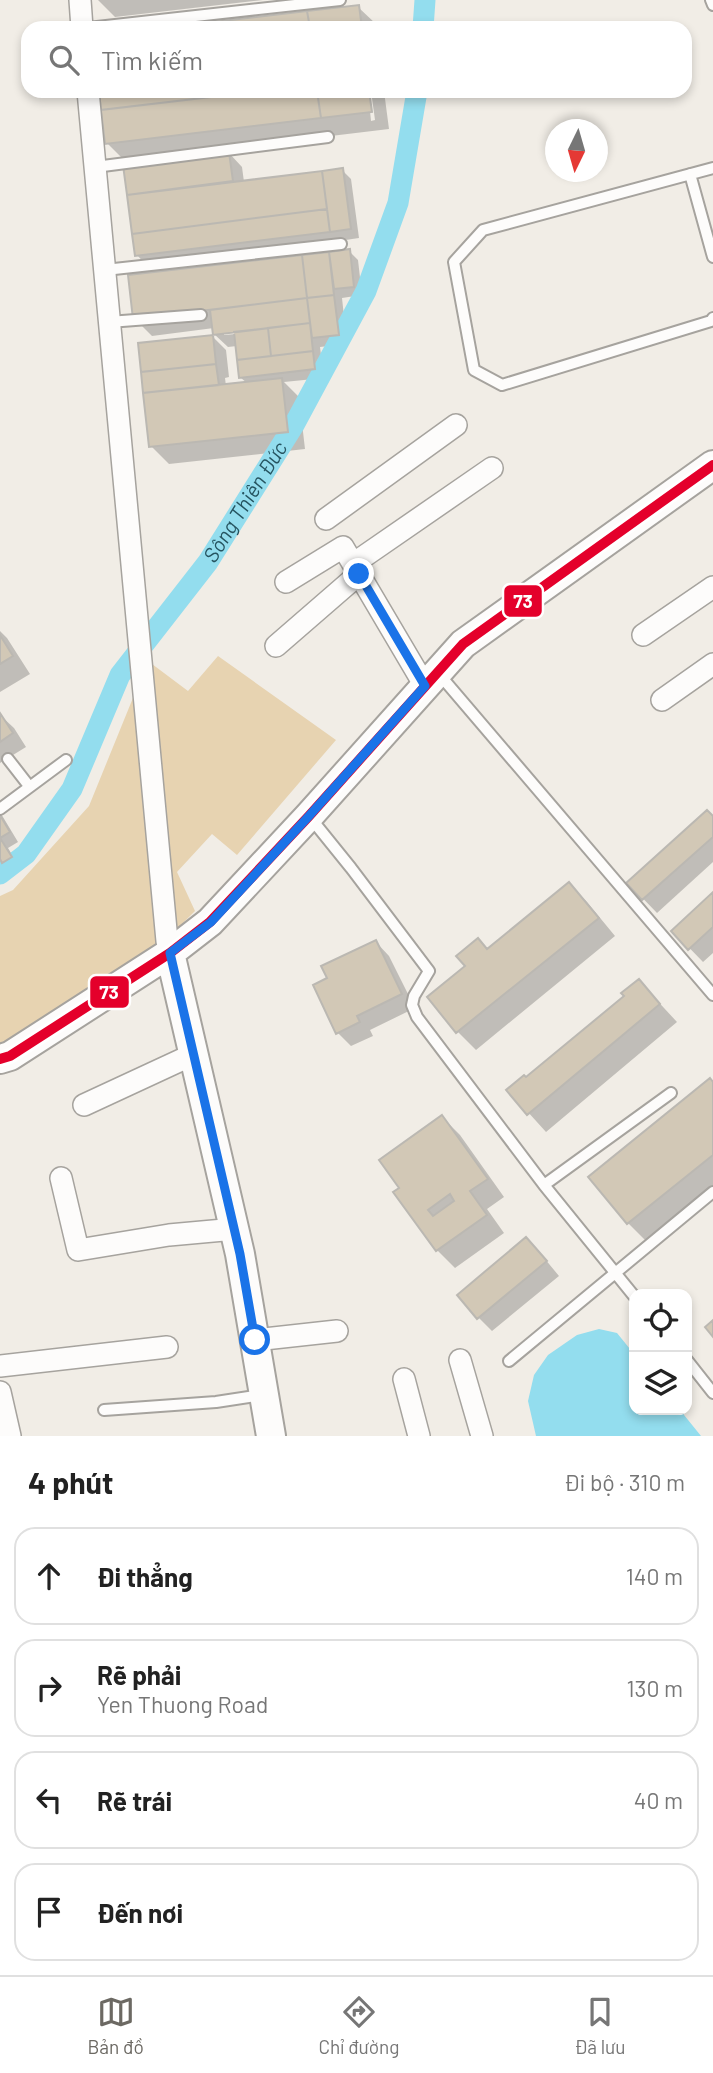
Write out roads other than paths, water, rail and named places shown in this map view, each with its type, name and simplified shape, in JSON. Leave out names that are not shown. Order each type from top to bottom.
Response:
[{"type":"main road","points":[[0,1059],[10,1056],[170,953],[211,922],[463,644],[713,466]]},
{"type":"main road","points":[[170,953],[234,1229],[271,1436]]},
{"type":"street","points":[[80,0],[82,21]]},
{"type":"street","points":[[89,98],[170,953]]},
{"type":"street","points":[[431,679],[323,514],[456,425]]},
{"type":"street","points":[[276,646],[352,562],[492,468]]},
{"type":"street","points":[[286,582],[352,562]]},
{"type":"street","points":[[643,635],[713,587]]},
{"type":"street","points":[[662,700],[713,664]]},
{"type":"street","points":[[84,1105],[194,1054]]},
{"type":"street","points":[[61,1178],[78,1250],[169,1235],[234,1229]]},
{"type":"street","points":[[255,1340],[337,1331]]},
{"type":"street","points":[[0,1366],[167,1347]]},
{"type":"street","points":[[460,1360],[482,1436]]},
{"type":"street","points":[[404,1379],[419,1436]]},
{"type":"street","points":[[0,1392],[10,1436]]},
{"type":"lane","points":[[151,21],[340,0]]},
{"type":"lane","points":[[95,167],[328,137]]},
{"type":"lane","points":[[713,168],[483,230],[454,262],[474,370],[502,385],[711,321],[713,318]]},
{"type":"lane","points":[[690,174],[713,257]]},
{"type":"lane","points":[[105,270],[341,244]]},
{"type":"lane","points":[[109,322],[201,315]]},
{"type":"lane","points":[[431,679],[713,995]]},
{"type":"lane","points":[[8,759],[29,786]]},
{"type":"lane","points":[[0,809],[66,760]]},
{"type":"lane","points":[[309,816],[429,971],[414,996],[412,1005],[417,1017],[544,1185],[629,1290]]},
{"type":"lane","points":[[544,1185],[671,1093]]},
{"type":"lane","points":[[509,1361],[713,1192]]},
{"type":"lane","points":[[692,1366],[713,1393]]},
{"type":"lane","points":[[104,1410],[216,1402],[264,1395]]},
{"type":"water","points":[[599,1329],[617,1333],[629,1348],[629,1415],[684,1415],[701,1436],[536,1436],[528,1401],[534,1375],[548,1355],[577,1335]]},
{"type":"waterway","name":"Sông Thiên Đức","points":[[424,21],[425,0]]},
{"type":"waterway","name":"Sông Thiên Đức","points":[[0,874],[26,854],[72,789],[120,675],[208,562],[294,425],[366,291],[398,203],[416,98]]}]
